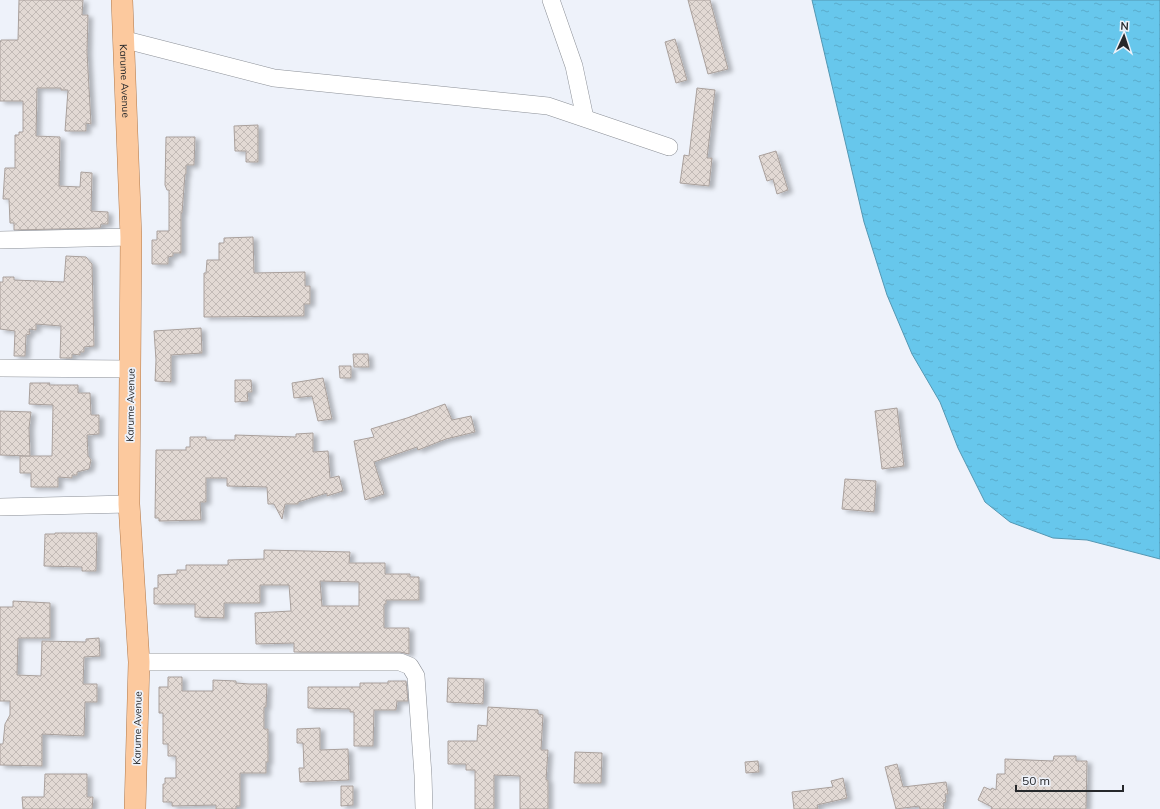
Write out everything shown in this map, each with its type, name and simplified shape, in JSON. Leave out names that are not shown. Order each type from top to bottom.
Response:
[{"type":"main road","name":"Karume Avenue","points":[[122,0],[122,39],[131,237],[129,504],[139,662],[135,809]]},
{"type":"street","points":[[551,0],[574,66],[585,118]]},
{"type":"street","points":[[122,39],[274,78],[548,106],[669,147]]},
{"type":"street","points":[[0,240],[131,237]]},
{"type":"street","points":[[0,368],[131,369]]},
{"type":"street","points":[[0,508],[129,504]]},
{"type":"street","points":[[139,662],[400,662],[410,666],[416,676],[424,775],[424,809]]},
{"type":"water","points":[[812,0],[1160,0],[1160,559],[1087,540],[1053,538],[1010,522],[985,502],[958,448],[940,402],[912,354],[887,295],[864,222]]},
{"type":"building","points":[[19,0],[83,0],[82,15],[88,15],[87,52],[91,124],[86,123],[86,131],[65,131],[68,90],[61,90],[61,88],[37,88],[36,136],[60,137],[59,186],[80,187],[81,172],[92,173],[91,211],[108,212],[108,224],[101,224],[100,228],[14,230],[14,223],[10,223],[9,199],[3,199],[5,168],[15,168],[15,135],[19,135],[19,132],[23,132],[23,101],[0,101],[0,43],[1,40],[18,40]]},
{"type":"building","points":[[688,0],[710,0],[728,69],[708,74]]},
{"type":"building","points":[[675,39],[687,80],[676,83],[665,42]]},
{"type":"building","points":[[697,88],[715,90],[707,158],[712,158],[709,186],[680,183],[684,155],[689,156]]},
{"type":"building","points":[[258,125],[258,162],[246,162],[246,151],[235,151],[234,126]]},
{"type":"building","points":[[166,137],[195,137],[194,165],[186,165],[181,213],[181,253],[173,253],[173,256],[168,257],[168,264],[152,264],[152,240],[157,240],[157,231],[169,231],[169,190],[167,190],[165,185]]},
{"type":"building","points":[[776,151],[788,190],[777,194],[773,179],[767,181],[759,156]]},
{"type":"building","points":[[253,237],[254,273],[305,272],[305,286],[310,286],[310,304],[304,304],[304,316],[204,317],[204,273],[206,273],[207,260],[219,260],[219,243],[224,243],[224,238]]},
{"type":"building","points":[[66,256],[86,257],[92,264],[94,346],[84,347],[84,352],[80,352],[80,355],[72,354],[72,358],[60,358],[61,326],[36,324],[36,330],[29,329],[30,334],[26,335],[25,356],[14,356],[15,331],[0,329],[0,282],[3,282],[3,277],[14,277],[14,280],[64,282]]},
{"type":"building","points":[[201,328],[202,353],[171,355],[171,382],[155,381],[156,360],[154,331]]},
{"type":"building","points":[[353,354],[368,354],[369,367],[354,367]]},
{"type":"building","points":[[339,366],[351,366],[351,378],[340,378]]},
{"type":"building","points":[[323,378],[332,419],[318,421],[312,396],[294,398],[292,383]]},
{"type":"building","points":[[235,380],[251,380],[252,392],[247,392],[248,401],[235,402]]},
{"type":"building","points":[[30,383],[50,383],[49,385],[78,385],[78,393],[90,393],[91,415],[99,415],[99,434],[87,435],[88,456],[91,460],[89,469],[77,472],[77,475],[72,475],[72,478],[58,477],[58,487],[31,487],[31,473],[20,473],[20,456],[52,456],[53,405],[29,404]]},
{"type":"building","points":[[445,404],[452,420],[471,416],[475,432],[446,439],[418,450],[417,447],[374,462],[384,494],[365,500],[354,441],[374,437],[371,429]]},
{"type":"building","points":[[897,408],[904,466],[882,469],[875,411]]},
{"type":"building","points":[[0,411],[31,412],[29,428],[30,456],[0,455]]},
{"type":"building","points":[[313,433],[313,452],[328,451],[330,478],[339,476],[343,491],[327,496],[327,493],[298,502],[298,504],[285,504],[282,519],[274,504],[268,504],[267,487],[227,486],[227,478],[206,478],[206,502],[200,502],[201,520],[159,521],[159,518],[155,518],[156,450],[186,450],[186,447],[190,447],[190,437],[206,437],[206,440],[235,440],[235,435],[296,437],[296,434]]},
{"type":"building","points":[[845,479],[876,481],[874,512],[842,509]]},
{"type":"building","points":[[97,533],[96,571],[82,571],[82,567],[44,566],[45,534]]},
{"type":"building","points":[[264,550],[350,552],[349,563],[385,563],[385,574],[410,574],[410,577],[419,577],[419,600],[386,600],[386,604],[384,604],[384,628],[409,628],[409,654],[400,652],[294,652],[294,643],[256,644],[255,613],[291,611],[289,585],[260,585],[260,603],[224,603],[224,618],[195,617],[195,604],[154,604],[154,588],[158,588],[158,575],[177,574],[177,570],[186,570],[186,565],[228,565],[228,560],[264,559]],"holes":[[[320,581],[359,582],[359,606],[322,606]]]},
{"type":"building","points":[[13,601],[50,603],[50,638],[18,638],[17,675],[41,676],[42,641],[86,642],[86,639],[99,638],[100,656],[84,657],[83,684],[97,684],[97,702],[85,702],[84,736],[42,734],[42,766],[0,765],[0,744],[3,744],[5,724],[10,715],[10,701],[0,701],[0,607],[13,607]]},
{"type":"building","points":[[168,677],[182,677],[182,691],[213,691],[213,680],[236,681],[236,683],[249,684],[267,684],[266,707],[264,707],[264,729],[268,729],[268,762],[266,762],[266,773],[240,773],[240,806],[236,806],[236,809],[216,809],[216,805],[172,806],[172,802],[163,802],[163,784],[165,784],[165,778],[176,778],[176,756],[168,756],[168,744],[163,744],[163,713],[159,713],[159,687],[168,687]]},
{"type":"building","points":[[448,678],[484,679],[483,704],[447,702]]},
{"type":"building","points":[[388,681],[406,681],[408,701],[397,701],[396,710],[374,710],[373,746],[354,746],[354,712],[350,712],[350,709],[308,708],[308,687],[360,687],[360,683],[388,683]]},
{"type":"building","points":[[488,707],[538,710],[538,714],[543,715],[541,750],[548,750],[546,780],[548,780],[548,809],[520,809],[520,776],[494,775],[494,809],[475,809],[475,770],[466,770],[466,764],[448,764],[448,741],[477,741],[478,725],[487,726]]},
{"type":"building","points":[[320,728],[320,750],[348,749],[349,780],[300,782],[299,768],[304,768],[303,743],[297,743],[297,729]]},
{"type":"building","points":[[575,752],[602,753],[601,783],[574,783]]},
{"type":"building","points":[[1054,756],[1076,756],[1076,761],[1087,761],[1086,809],[991,809],[992,807],[978,800],[984,787],[991,790],[992,788],[996,790],[997,774],[1005,774],[1005,759],[1053,761]]},
{"type":"building","points":[[758,761],[759,772],[746,773],[745,762]]},
{"type":"building","points":[[897,764],[903,787],[946,782],[948,794],[945,794],[946,802],[943,803],[944,809],[920,809],[919,806],[896,809],[885,767]]},
{"type":"building","points":[[45,774],[87,774],[87,797],[93,797],[92,809],[23,809],[22,797],[44,797]]},
{"type":"building","points":[[843,778],[847,798],[817,805],[818,809],[794,809],[792,792],[833,787],[831,781]]},
{"type":"building","points":[[341,786],[353,786],[353,805],[341,806]]}]
